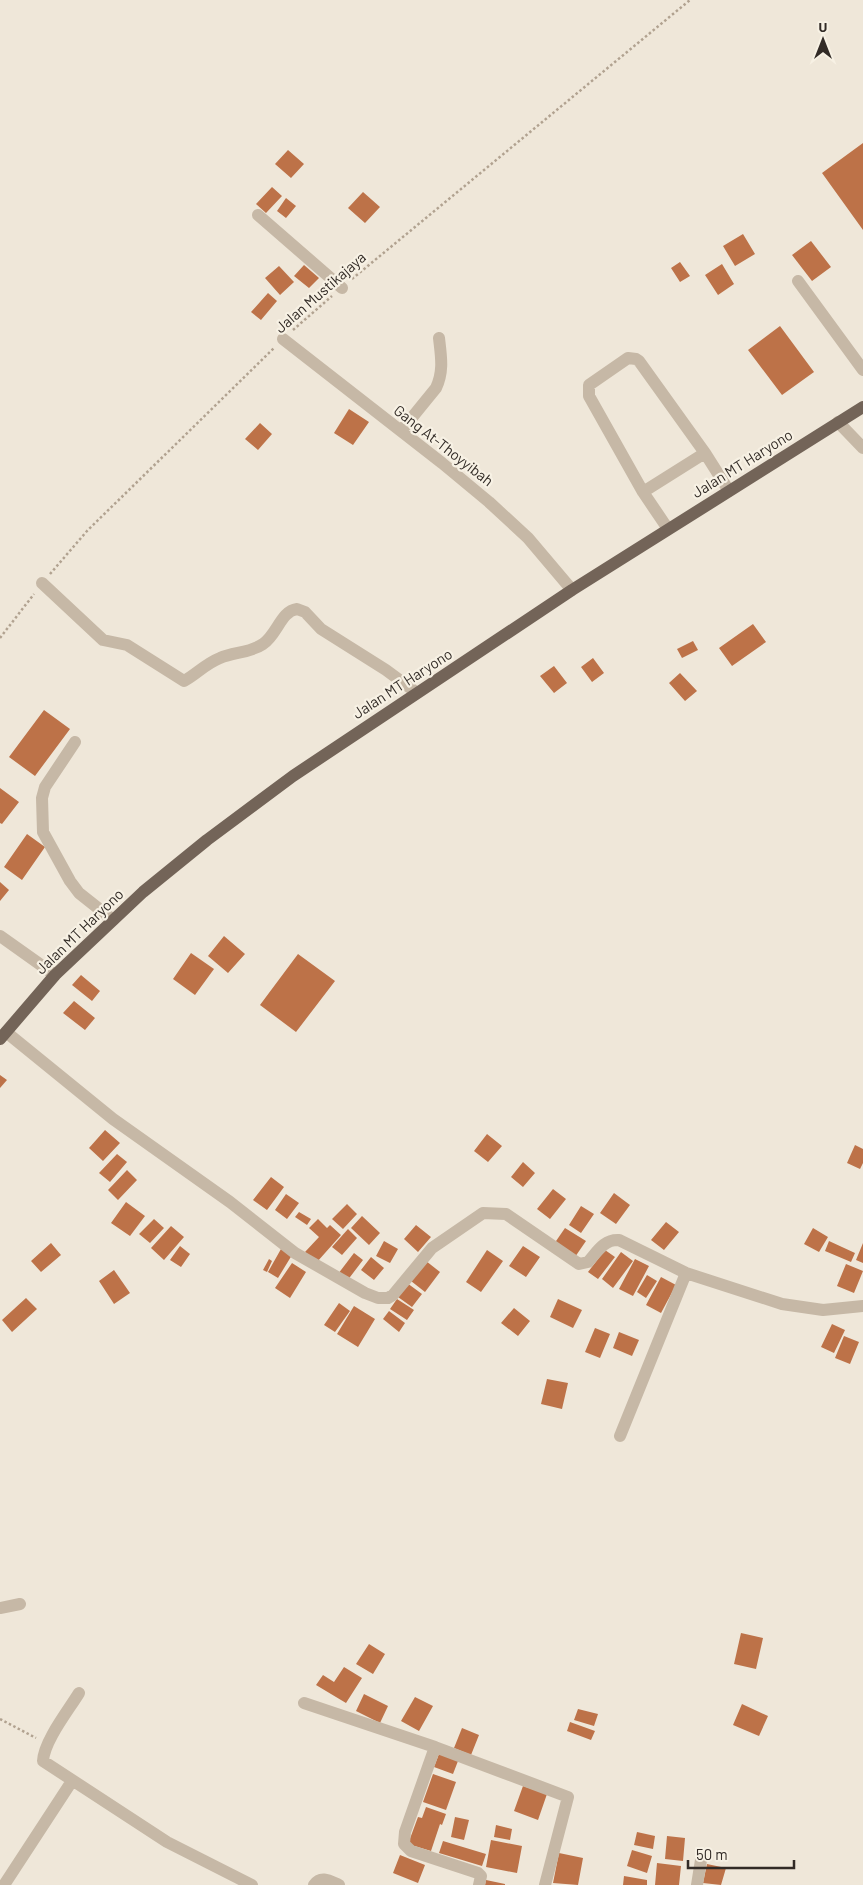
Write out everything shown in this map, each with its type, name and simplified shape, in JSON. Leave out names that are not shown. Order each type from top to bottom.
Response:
[{"type":"main road","name":"Jalan MT Haryono","points":[[3,1036],[55,975],[113,920],[150,886],[253,805],[293,776],[572,590],[863,406]]},
{"type":"street","points":[[258,215],[342,288]]},
{"type":"street","points":[[798,280],[863,370]]},
{"type":"street","points":[[401,431],[436,388],[439,381],[442,369],[439,338]]},
{"type":"street","name":"Gang At-Thoyyibah","points":[[283,339],[442,462],[519,529],[572,590]]},
{"type":"street","points":[[668,529],[643,492],[589,396],[589,385],[628,358],[639,361],[729,491]]},
{"type":"street","points":[[838,422],[863,448]]},
{"type":"street","points":[[643,492],[704,453]]},
{"type":"street","points":[[42,583],[104,640],[127,645],[185,681],[209,662],[221,657],[252,650],[265,643],[286,614],[297,609],[304,612],[321,629],[386,670],[417,693]]},
{"type":"street","points":[[75,742],[45,786],[42,798],[43,832],[70,881],[79,892],[113,920]]},
{"type":"street","points":[[0,936],[55,975]]},
{"type":"street","points":[[3,1036],[113,1119],[230,1202],[295,1253],[365,1294],[378,1298],[388,1298],[393,1295],[432,1248],[483,1213],[506,1214],[579,1264],[588,1262],[606,1242],[619,1240],[686,1273],[782,1304],[823,1310],[863,1306]]},
{"type":"street","points":[[620,1436],[686,1273]]},
{"type":"street","points":[[0,1608],[20,1604]]},
{"type":"street","points":[[79,1693],[48,1744],[43,1755],[43,1761],[167,1842],[252,1885]]},
{"type":"street","points":[[304,1703],[435,1747],[568,1797],[545,1885]]},
{"type":"street","points":[[435,1747],[405,1832],[404,1844],[410,1850],[478,1873],[480,1876],[479,1885]]},
{"type":"street","points":[[4,1885],[72,1781]]},
{"type":"street","points":[[697,1885],[701,1860]]},
{"type":"street","points":[[314,1885],[320,1880],[327,1879],[339,1885]]},
{"type":"path","name":"Jalan Mustikajaya","points":[[0,638],[42,583],[87,531],[283,339],[690,0]]},
{"type":"path","points":[[0,1719],[48,1744]]},
{"type":"building","points":[[863,143],[863,230],[822,173]]},
{"type":"building","points":[[288,150],[304,164],[291,178],[275,164]]},
{"type":"building","points":[[272,187],[282,196],[266,213],[256,204]]},
{"type":"building","points":[[363,192],[380,207],[365,223],[348,208]]},
{"type":"building","points":[[286,198],[296,206],[286,218],[277,211]]},
{"type":"building","points":[[743,234],[755,254],[735,266],[723,246]]},
{"type":"building","points":[[811,241],[831,267],[812,281],[792,255]]},
{"type":"building","points":[[680,262],[690,276],[680,282],[671,268]]},
{"type":"building","points":[[722,264],[734,284],[718,295],[705,275]]},
{"type":"building","points":[[304,265],[319,278],[309,288],[294,276]]},
{"type":"building","points":[[279,266],[294,282],[280,295],[265,278]]},
{"type":"building","points":[[268,293],[277,301],[261,320],[251,312]]},
{"type":"building","points":[[780,326],[814,372],[782,395],[748,350]]},
{"type":"building","points":[[349,409],[369,422],[353,445],[334,433]]},
{"type":"building","points":[[260,423],[272,434],[258,450],[245,439]]},
{"type":"building","points":[[753,624],[766,642],[732,666],[719,648]]},
{"type":"building","points":[[693,641],[698,650],[682,658],[677,649]]},
{"type":"building","points":[[593,658],[604,673],[592,682],[581,667]]},
{"type":"building","points":[[554,666],[567,683],[554,693],[540,676]]},
{"type":"building","points":[[680,673],[697,691],[685,701],[669,683]]},
{"type":"building","points":[[44,710],[70,729],[35,776],[9,757]]},
{"type":"building","points":[[0,788],[19,802],[2,824],[0,823]]},
{"type":"building","points":[[27,834],[45,847],[22,880],[4,867]]},
{"type":"building","points":[[0,882],[9,890],[0,901]]},
{"type":"building","points":[[224,936],[245,954],[228,973],[208,956]]},
{"type":"building","points":[[191,953],[214,969],[195,995],[173,979]]},
{"type":"building","points":[[298,954],[335,981],[296,1032],[260,1005]]},
{"type":"building","points":[[81,975],[100,991],[92,1001],[72,985]]},
{"type":"building","points":[[74,1001],[95,1018],[85,1030],[63,1013]]},
{"type":"building","points":[[0,1075],[7,1080],[0,1088]]},
{"type":"building","points":[[105,1130],[120,1143],[103,1161],[89,1148]]},
{"type":"building","points":[[487,1134],[502,1146],[488,1162],[474,1151]]},
{"type":"building","points":[[855,1145],[863,1149],[863,1163],[860,1169],[847,1163]]},
{"type":"building","points":[[117,1154],[127,1162],[110,1182],[99,1173]]},
{"type":"building","points":[[523,1162],[535,1173],[523,1187],[511,1177]]},
{"type":"building","points":[[127,1170],[137,1180],[118,1200],[108,1190]]},
{"type":"building","points":[[271,1177],[284,1187],[267,1210],[253,1200]]},
{"type":"building","points":[[553,1189],[566,1199],[550,1219],[537,1209]]},
{"type":"building","points":[[614,1193],[630,1205],[616,1224],[600,1213]]},
{"type":"building","points":[[286,1194],[299,1203],[287,1219],[275,1210]]},
{"type":"building","points":[[126,1202],[145,1216],[130,1236],[111,1223]]},
{"type":"building","points":[[347,1204],[357,1214],[343,1229],[332,1219]]},
{"type":"building","points":[[581,1206],[594,1214],[581,1233],[569,1225]]},
{"type":"building","points":[[299,1212],[311,1219],[307,1225],[295,1217]]},
{"type":"building","points":[[362,1216],[380,1233],[369,1245],[351,1228]]},
{"type":"building","points":[[154,1219],[164,1228],[150,1243],[139,1234]]},
{"type":"building","points":[[318,1219],[327,1228],[330,1225],[341,1235],[317,1262],[305,1252],[319,1237],[309,1228]]},
{"type":"building","points":[[666,1222],[679,1232],[664,1250],[651,1240]]},
{"type":"building","points":[[416,1225],[431,1237],[418,1252],[404,1239]]},
{"type":"building","points":[[171,1226],[184,1237],[164,1260],[151,1248]]},
{"type":"building","points":[[565,1228],[586,1241],[575,1257],[554,1244]]},
{"type":"building","points":[[813,1228],[828,1237],[819,1252],[804,1244]]},
{"type":"building","points":[[348,1229],[357,1238],[342,1255],[332,1247]]},
{"type":"building","points":[[384,1241],[398,1249],[390,1263],[376,1256]]},
{"type":"building","points":[[829,1241],[855,1253],[851,1262],[825,1251]]},
{"type":"building","points":[[51,1243],[61,1255],[41,1272],[31,1261]]},
{"type":"building","points":[[863,1243],[863,1263],[856,1260]]},
{"type":"building","points":[[180,1246],[190,1254],[181,1267],[170,1260]]},
{"type":"building","points":[[523,1246],[540,1257],[526,1277],[509,1266]]},
{"type":"building","points":[[281,1249],[292,1255],[278,1278],[268,1272]]},
{"type":"building","points":[[487,1250],[503,1261],[481,1292],[466,1282]]},
{"type":"building","points":[[605,1250],[615,1257],[598,1279],[588,1272]]},
{"type":"building","points":[[621,1252],[633,1261],[613,1288],[602,1279]]},
{"type":"building","points":[[354,1253],[363,1260],[347,1281],[338,1274]]},
{"type":"building","points":[[371,1257],[384,1268],[374,1280],[361,1270]]},
{"type":"building","points":[[269,1259],[272,1261],[267,1272],[263,1270]]},
{"type":"building","points":[[635,1259],[649,1266],[633,1296],[619,1289]]},
{"type":"building","points":[[426,1261],[440,1272],[425,1292],[411,1281]]},
{"type":"building","points":[[292,1263],[306,1272],[290,1298],[275,1288]]},
{"type":"building","points":[[846,1264],[863,1271],[854,1293],[837,1286]]},
{"type":"building","points":[[114,1270],[130,1293],[114,1304],[99,1281]]},
{"type":"building","points":[[647,1275],[657,1281],[646,1298],[637,1292]]},
{"type":"building","points":[[661,1277],[676,1285],[661,1313],[646,1305]]},
{"type":"building","points":[[407,1283],[422,1294],[412,1307],[398,1297]]},
{"type":"building","points":[[26,1298],[37,1309],[12,1332],[2,1320]]},
{"type":"building","points":[[397,1299],[414,1310],[407,1320],[390,1309]]},
{"type":"building","points":[[558,1299],[582,1310],[573,1328],[550,1317]]},
{"type":"building","points":[[339,1303],[350,1311],[335,1332],[324,1325]]},
{"type":"building","points":[[354,1306],[375,1319],[358,1347],[337,1334]]},
{"type":"building","points":[[514,1308],[530,1321],[518,1336],[501,1323]]},
{"type":"building","points":[[389,1311],[405,1323],[399,1332],[383,1319]]},
{"type":"building","points":[[832,1324],[845,1330],[834,1353],[821,1347]]},
{"type":"building","points":[[595,1328],[610,1334],[600,1358],[585,1352]]},
{"type":"building","points":[[619,1332],[639,1340],[632,1356],[613,1348]]},
{"type":"building","points":[[844,1336],[859,1342],[850,1364],[835,1358]]},
{"type":"building","points":[[547,1379],[568,1383],[562,1409],[541,1404]]},
{"type":"building","points":[[741,1633],[763,1638],[756,1669],[734,1664]]},
{"type":"building","points":[[369,1644],[385,1654],[373,1674],[356,1664]]},
{"type":"building","points":[[344,1667],[362,1678],[346,1703],[316,1685],[323,1675],[334,1682]]},
{"type":"building","points":[[364,1694],[388,1706],[380,1723],[356,1711]]},
{"type":"building","points":[[415,1697],[433,1706],[419,1731],[401,1721]]},
{"type":"building","points":[[742,1704],[768,1716],[759,1736],[733,1725]]},
{"type":"building","points":[[578,1709],[598,1714],[594,1726],[574,1720]]},
{"type":"building","points":[[570,1722],[595,1731],[591,1740],[567,1731]]},
{"type":"building","points":[[462,1728],[479,1735],[471,1755],[454,1748]]},
{"type":"building","points":[[439,1754],[458,1761],[453,1774],[434,1767]]},
{"type":"building","points":[[433,1774],[456,1782],[446,1810],[423,1802]]},
{"type":"building","points":[[523,1786],[547,1794],[538,1820],[514,1811]]},
{"type":"building","points":[[426,1807],[446,1814],[442,1825],[440,1824],[431,1851],[408,1844],[418,1817],[422,1818]]},
{"type":"building","points":[[455,1817],[469,1820],[464,1840],[451,1837]]},
{"type":"building","points":[[496,1825],[512,1829],[510,1840],[494,1837]]},
{"type":"building","points":[[637,1832],[655,1836],[653,1849],[634,1845]]},
{"type":"building","points":[[667,1836],[685,1838],[683,1861],[665,1859]]},
{"type":"building","points":[[491,1840],[522,1846],[517,1873],[486,1867]]},
{"type":"building","points":[[443,1841],[486,1854],[482,1866],[439,1853]]},
{"type":"building","points":[[632,1850],[652,1856],[647,1873],[627,1866]]},
{"type":"building","points":[[559,1853],[583,1858],[578,1885],[553,1883]]},
{"type":"building","points":[[400,1855],[425,1865],[418,1883],[393,1873]]},
{"type":"building","points":[[657,1863],[681,1866],[679,1885],[655,1885]]},
{"type":"building","points":[[707,1864],[726,1868],[721,1885],[703,1883]]},
{"type":"building","points":[[624,1876],[647,1880],[647,1885],[623,1885]]},
{"type":"building","points":[[486,1880],[505,1884],[505,1885],[485,1885]]}]
